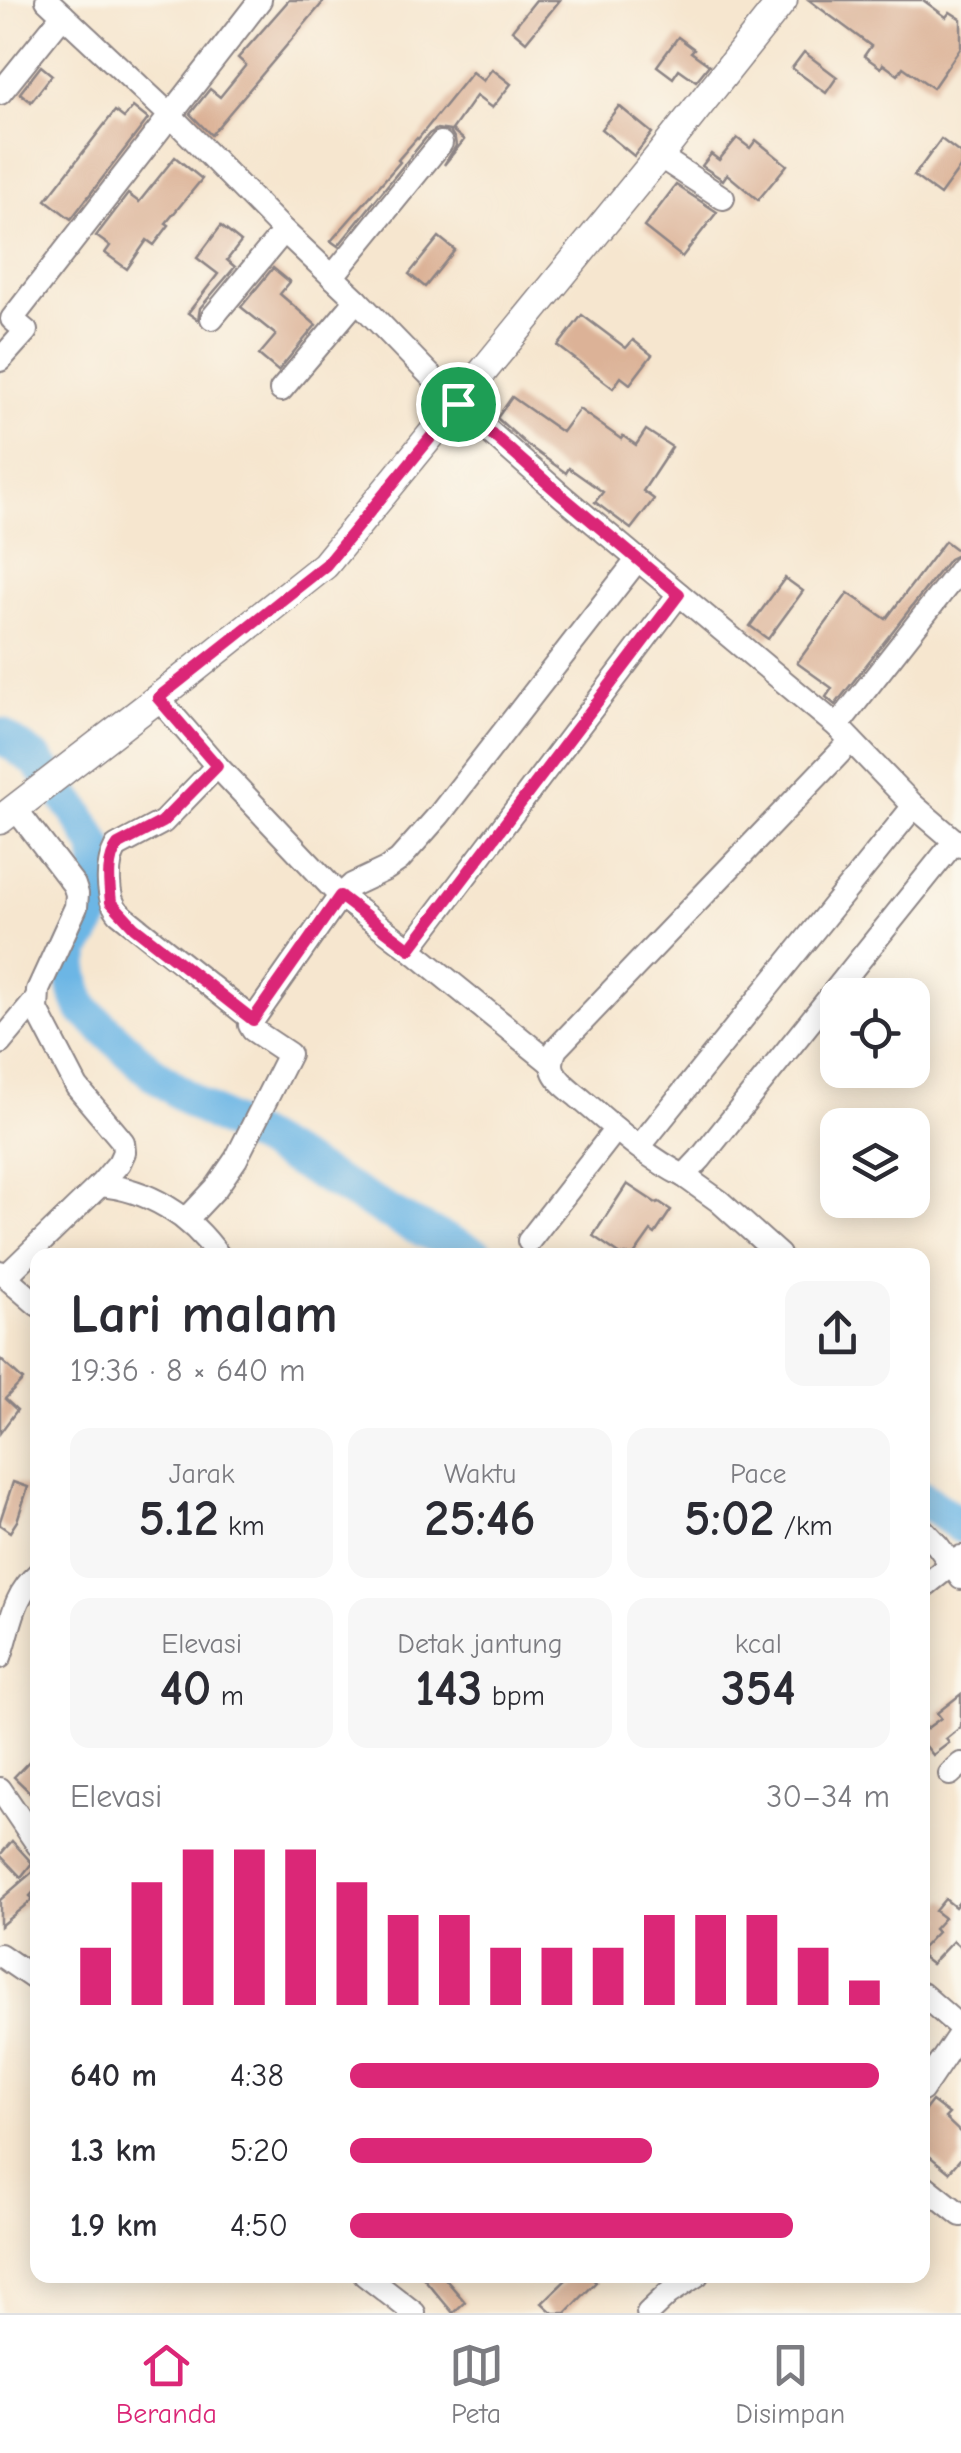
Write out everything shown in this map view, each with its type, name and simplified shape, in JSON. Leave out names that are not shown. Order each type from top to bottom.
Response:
[{"type":"street","points":[[0,360],[26,331],[6,314],[171,116],[260,0]]},
{"type":"street","points":[[31,1248],[100,1185],[122,1159],[123,1142],[76,1088],[42,1022],[36,1000],[38,990],[76,907],[77,894],[14,809],[326,565],[783,0]]},
{"type":"street","points":[[0,93],[55,8],[171,116],[458,404],[844,733],[914,806],[958,843],[684,1176]]},
{"type":"street","points":[[332,277],[441,142]]},
{"type":"street","points":[[659,156],[723,198]]},
{"type":"street","points":[[212,318],[284,231]]},
{"type":"street","points":[[281,390],[358,300]]},
{"type":"street","points":[[186,1220],[236,1159],[289,1056],[252,1030],[253,1020],[340,896],[352,885],[399,860],[543,683],[638,558]]},
{"type":"street","points":[[770,1248],[719,1201],[639,1147],[561,1081],[552,1064],[556,1049],[844,733],[961,568]]},
{"type":"street","points":[[410,949],[679,594]]},
{"type":"street","points":[[158,698],[340,896],[552,1064]]},
{"type":"street","points":[[217,766],[162,822],[118,845],[110,863],[110,897],[114,907],[134,927],[253,1020]]},
{"type":"street","points":[[639,1147],[914,806]]},
{"type":"street","points":[[0,1043],[36,1000]]},
{"type":"street","points":[[529,1241],[616,1129]]},
{"type":"street","points":[[100,1185],[138,1192],[186,1220],[212,1248]]},
{"type":"street","points":[[30,1249],[3,1274],[30,1298]]},
{"type":"street","points":[[930,1537],[958,1565],[930,1583]]},
{"type":"street","points":[[0,1657],[6,1610],[30,1582]]},
{"type":"street","points":[[0,1788],[30,1833]]},
{"type":"street","points":[[0,1955],[30,1976]]},
{"type":"street","points":[[930,2001],[961,2030],[930,2078]]},
{"type":"street","points":[[930,2190],[961,2215]]},
{"type":"street","points":[[375,2283],[414,2313]]},
{"type":"street","points":[[648,2313],[685,2283]]},
{"type":"building","points":[[289,0],[325,0],[211,135],[190,114],[210,89],[220,97],[246,65],[238,58]]},
{"type":"building","points":[[536,0],[560,0],[526,42],[512,30]]},
{"type":"building","points":[[809,0],[923,0],[946,17],[950,12],[961,19],[961,47],[933,88],[903,67],[898,75],[864,56],[871,46]]},
{"type":"building","points":[[678,37],[709,65],[696,81],[679,69],[673,78],[657,66]]},
{"type":"building","points":[[804,52],[837,77],[826,93],[792,68]]},
{"type":"building","points":[[41,66],[52,75],[31,102],[20,93]]},
{"type":"building","points":[[492,69],[511,84],[492,108],[476,96],[452,130],[464,140],[444,165],[456,146],[455,139],[450,131],[437,129],[338,246],[331,241],[472,72],[483,81]]},
{"type":"building","points":[[619,106],[652,133],[634,156],[601,129]]},
{"type":"building","points":[[133,107],[148,119],[71,219],[46,200],[115,111],[124,118]]},
{"type":"building","points":[[737,138],[750,148],[756,140],[787,165],[758,200],[727,174],[723,180],[702,166],[711,154],[719,160]]},
{"type":"building","points":[[941,139],[961,154],[961,166],[940,195],[914,176]]},
{"type":"building","points":[[175,157],[202,179],[166,223],[169,225],[154,245],[147,240],[127,269],[105,253],[110,246],[96,236],[128,194],[139,202]]},
{"type":"building","points":[[676,185],[717,212],[682,257],[644,227]]},
{"type":"building","points":[[221,226],[241,242],[227,260],[235,267],[200,308],[198,320],[188,313],[218,274],[197,258]]},
{"type":"building","points":[[439,237],[455,250],[425,287],[409,274]]},
{"type":"building","points":[[273,268],[290,282],[280,294],[316,325],[278,371],[259,355],[276,335],[241,307]]},
{"type":"building","points":[[582,315],[626,348],[633,340],[652,355],[630,384],[621,377],[613,388],[558,346]]},
{"type":"building","points":[[512,397],[562,432],[579,409],[621,439],[623,436],[636,445],[646,430],[672,447],[643,491],[654,499],[631,529],[595,502],[603,492],[569,468],[566,473],[497,418]]},
{"type":"building","points":[[945,541],[961,553],[949,559],[835,705],[826,697],[832,688],[797,663],[848,593],[886,619]]},
{"type":"building","points":[[785,578],[803,591],[768,639],[750,626]]},
{"type":"building","points":[[627,1184],[671,1210],[655,1234],[651,1231],[639,1248],[611,1248],[593,1236]]},
{"type":"building","points":[[0,1359],[23,1380],[5,1399],[17,1410],[0,1433]]},
{"type":"building","points":[[13,1482],[28,1487],[10,1532],[0,1521]]},
{"type":"building","points":[[961,1694],[961,1727],[933,1755],[930,1726],[941,1718],[937,1713]]},
{"type":"building","points":[[30,1760],[30,1792],[14,1777]]},
{"type":"building","points":[[12,1841],[30,1866],[21,1877],[0,1855]]},
{"type":"building","points":[[30,1874],[30,1901],[0,1926],[0,1900]]},
{"type":"building","points":[[945,1899],[955,1907],[961,1900],[961,1948],[953,1941],[931,1964],[930,1939],[944,1918],[935,1911]]},
{"type":"building","points":[[932,2101],[949,2114],[945,2118],[961,2133],[961,2158],[949,2172],[930,2157]]},
{"type":"building","points":[[428,2283],[449,2283],[465,2302],[453,2313]]},
{"type":"building","points":[[563,2283],[595,2283],[566,2313],[553,2313],[542,2303]]},
{"type":"waterway","points":[[0,735],[37,761],[76,811],[97,847],[101,894],[95,914],[75,949],[71,967],[83,1009],[149,1070],[196,1104],[406,1222],[462,1248]]},
{"type":"waterway","points":[[930,1504],[961,1526]]},
{"type":"route","points":[[458,404],[679,594],[410,949],[340,896],[253,1020],[134,927],[111,902],[110,863],[114,850],[162,822],[217,766],[158,698],[326,565],[458,404]]}]
